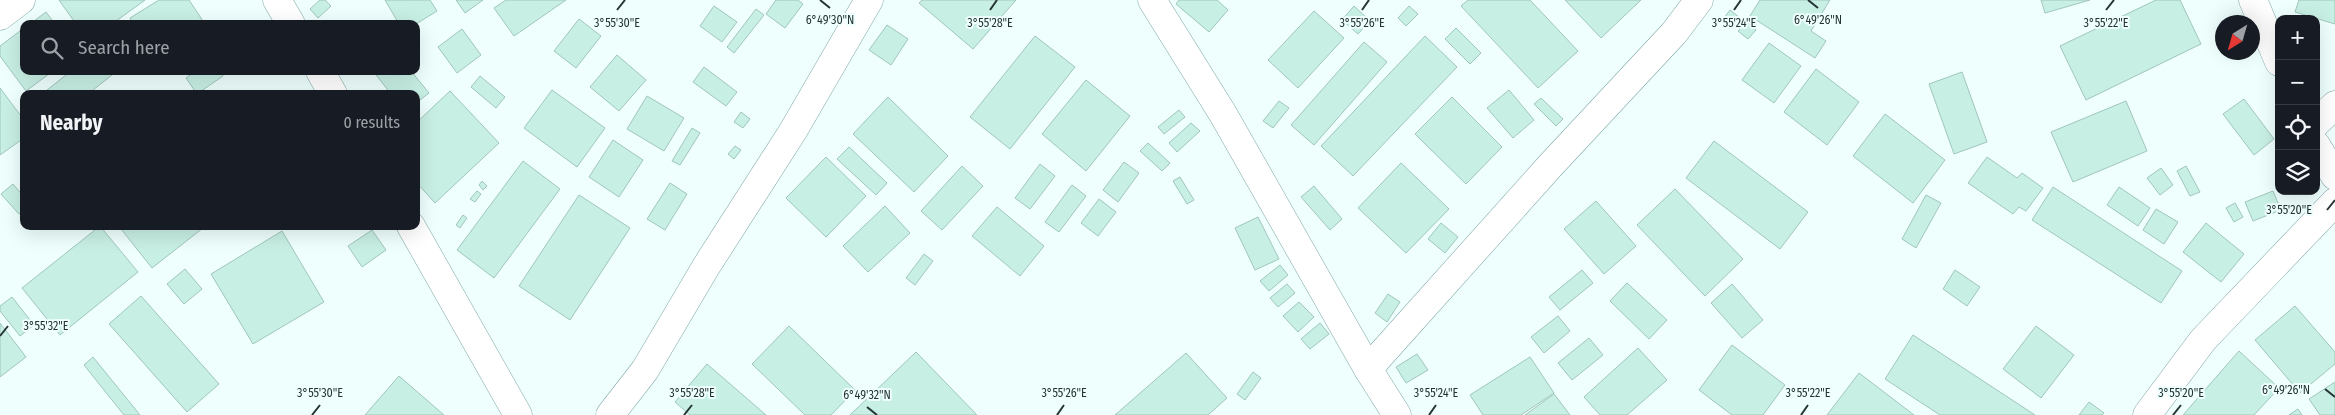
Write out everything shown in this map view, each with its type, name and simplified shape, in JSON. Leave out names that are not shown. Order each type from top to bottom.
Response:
[{"type":"street","points":[[0,16],[20,0]]},
{"type":"street","points":[[277,0],[289,20]]},
{"type":"street","points":[[610,415],[645,370],[707,265],[792,131],[869,0]]},
{"type":"street","points":[[1152,0],[1223,114],[1368,369],[1397,415]]},
{"type":"street","points":[[1368,369],[1536,181],[1668,40],[1699,0]]},
{"type":"street","points":[[2253,0],[2278,60]]},
{"type":"street","points":[[322,75],[331,90]]},
{"type":"street","points":[[2320,119],[2335,105]]},
{"type":"street","points":[[2319,150],[2335,176]]},
{"type":"street","points":[[2147,415],[2203,340],[2335,202]]},
{"type":"street","points":[[413,230],[518,415]]},
{"type":"building","points":[[59,0],[145,0],[118,20],[73,20]]},
{"type":"building","points":[[159,0],[189,0],[202,20],[131,20],[130,18]]},
{"type":"building","points":[[320,0],[325,0],[331,6],[318,18],[310,9]]},
{"type":"building","points":[[385,0],[430,0],[437,11],[420,22],[420,20],[397,20]]},
{"type":"building","points":[[456,0],[483,0],[465,13]]},
{"type":"building","points":[[506,0],[566,0],[514,36],[494,8]]},
{"type":"building","points":[[776,0],[798,0],[803,4],[785,28],[766,14]]},
{"type":"building","points":[[922,0],[1016,0],[973,49],[919,3]]},
{"type":"building","points":[[1179,0],[1217,0],[1228,10],[1209,32],[1176,4]]},
{"type":"building","points":[[1468,0],[1530,0],[1578,51],[1538,88],[1461,6]]},
{"type":"building","points":[[1565,0],[1641,0],[1601,38]]},
{"type":"building","points":[[1760,0],[1830,0],[1811,31],[1826,41],[1815,58],[1750,16]]},
{"type":"building","points":[[2041,0],[2090,0],[2045,13]]},
{"type":"building","points":[[2156,0],[2180,0],[2201,44],[2086,100],[2060,46]]},
{"type":"building","points":[[2299,0],[2335,0],[2335,24],[2320,20],[2320,15],[2305,15],[2295,12]]},
{"type":"building","points":[[714,6],[737,22],[722,42],[700,26]]},
{"type":"building","points":[[1354,6],[1370,21],[1358,34],[1342,20]]},
{"type":"building","points":[[1409,6],[1418,14],[1406,26],[1398,18]]},
{"type":"building","points":[[756,9],[764,15],[734,53],[727,47]]},
{"type":"building","points":[[1730,10],[1739,17],[1730,29],[1721,22]]},
{"type":"building","points":[[1314,11],[1344,38],[1298,88],[1268,60]]},
{"type":"building","points":[[46,12],[52,20],[35,20]]},
{"type":"building","points":[[579,19],[601,36],[576,68],[554,51]]},
{"type":"building","points":[[1747,22],[1756,30],[1748,39],[1738,31]]},
{"type":"building","points":[[887,25],[908,39],[891,65],[869,50]]},
{"type":"building","points":[[1456,28],[1481,53],[1470,64],[1445,39]]},
{"type":"building","points":[[462,29],[481,55],[457,73],[438,47]]},
{"type":"building","points":[[20,31],[20,75],[48,75],[25,90],[0,56],[0,46]]},
{"type":"building","points":[[1035,36],[1075,67],[1010,149],[970,117]]},
{"type":"building","points":[[1425,36],[1457,67],[1353,176],[1321,146]]},
{"type":"building","points":[[1364,42],[1387,62],[1314,145],[1291,125]]},
{"type":"building","points":[[1769,43],[1801,66],[1774,103],[1742,80]]},
{"type":"building","points":[[617,55],[646,80],[619,111],[590,87]]},
{"type":"building","points":[[704,67],[737,92],[726,106],[693,82]]},
{"type":"building","points":[[1816,69],[1859,102],[1827,145],[1784,112]]},
{"type":"building","points":[[1962,72],[1987,142],[1954,154],[1929,84]]},
{"type":"building","points":[[66,75],[112,75],[93,90],[47,90]]},
{"type":"building","points":[[190,75],[223,76],[203,90],[194,90],[186,78]]},
{"type":"building","points":[[376,75],[414,75],[429,93],[420,100],[420,90],[388,90]]},
{"type":"building","points":[[480,76],[505,97],[496,108],[471,87]]},
{"type":"building","points":[[1086,80],[1130,116],[1086,171],[1042,134]]},
{"type":"building","points":[[0,88],[20,115],[20,141],[0,155]]},
{"type":"building","points":[[552,90],[605,128],[577,167],[524,128]]},
{"type":"building","points":[[1509,90],[1534,120],[1513,138],[1487,108]]},
{"type":"building","points":[[450,91],[499,143],[435,203],[420,186],[420,119]]},
{"type":"building","points":[[647,96],[684,118],[664,151],[627,129]]},
{"type":"building","points":[[888,97],[948,156],[914,192],[853,134]]},
{"type":"building","points":[[1452,97],[1502,147],[1466,184],[1415,134]]},
{"type":"building","points":[[1541,98],[1563,119],[1556,126],[1534,104]]},
{"type":"building","points":[[2244,99],[2274,139],[2254,155],[2223,114]]},
{"type":"building","points":[[1279,101],[1289,108],[1273,128],[1263,121]]},
{"type":"building","points":[[2126,101],[2147,151],[2073,182],[2051,132]]},
{"type":"building","points":[[1179,110],[1185,117],[1164,134],[1158,127]]},
{"type":"building","points":[[741,112],[750,119],[743,128],[734,122]]},
{"type":"building","points":[[1885,114],[1945,160],[1913,203],[1853,156]]},
{"type":"building","points":[[1191,123],[1200,131],[1177,152],[1169,143]]},
{"type":"building","points":[[692,128],[700,133],[680,165],[672,161]]},
{"type":"building","points":[[613,140],[643,160],[619,197],[589,177]]},
{"type":"building","points":[[1714,141],[1808,212],[1780,249],[1686,178]]},
{"type":"building","points":[[1148,143],[1170,163],[1162,171],[1140,151]]},
{"type":"building","points":[[735,146],[741,150],[734,159],[728,154]]},
{"type":"building","points":[[849,147],[887,183],[876,195],[837,159]]},
{"type":"building","points":[[826,157],[866,196],[826,237],[786,198]]},
{"type":"building","points":[[1987,157],[2017,178],[2022,173],[2043,188],[2026,211],[2019,207],[2013,214],[1968,183]]},
{"type":"building","points":[[523,161],[560,189],[494,278],[457,250]]},
{"type":"building","points":[[1124,162],[1139,173],[1118,202],[1103,190]]},
{"type":"building","points":[[1401,163],[1449,209],[1406,253],[1358,208]]},
{"type":"building","points":[[1040,164],[1055,176],[1030,209],[1015,198]]},
{"type":"building","points":[[962,166],[983,186],[942,230],[921,211]]},
{"type":"building","points":[[2186,166],[2200,192],[2190,196],[2177,171]]},
{"type":"building","points":[[2161,168],[2173,185],[2160,195],[2147,178]]},
{"type":"building","points":[[1180,177],[1194,200],[1187,204],[1173,181]]},
{"type":"building","points":[[482,181],[487,186],[483,190],[479,185]]},
{"type":"building","points":[[670,183],[687,194],[665,230],[647,219]]},
{"type":"building","points":[[13,184],[20,192],[20,213],[19,214],[1,194]]},
{"type":"building","points":[[1072,185],[1086,196],[1059,232],[1045,222]]},
{"type":"building","points":[[1314,186],[1342,219],[1330,230],[1301,197]]},
{"type":"building","points":[[2053,187],[2182,271],[2161,303],[2032,220]]},
{"type":"building","points":[[2119,187],[2150,208],[2138,226],[2107,205]]},
{"type":"building","points":[[1675,189],[1743,259],[1705,296],[1637,225]]},
{"type":"building","points":[[477,191],[481,194],[475,202],[470,199]]},
{"type":"building","points":[[2273,191],[2281,210],[2253,221],[2245,202]]},
{"type":"building","points":[[579,195],[630,228],[570,320],[519,286]]},
{"type":"building","points":[[1926,195],[1941,203],[1916,248],[1902,239]]},
{"type":"building","points":[[1099,199],[1116,212],[1098,236],[1081,223]]},
{"type":"building","points":[[1596,201],[1636,246],[1604,274],[1564,229]]},
{"type":"building","points":[[2235,203],[2243,217],[2234,222],[2226,208]]},
{"type":"building","points":[[885,206],[910,233],[868,272],[843,246]]},
{"type":"building","points":[[997,207],[1044,246],[1020,276],[972,236]]},
{"type":"building","points":[[2156,209],[2178,222],[2164,244],[2143,230]]},
{"type":"building","points":[[463,215],[467,218],[460,228],[456,225]]},
{"type":"building","points":[[1258,217],[1279,259],[1255,270],[1235,228]]},
{"type":"building","points":[[1441,223],[1458,237],[1445,253],[1428,239]]},
{"type":"building","points":[[2206,223],[2244,254],[2221,282],[2183,252]]},
{"type":"building","points":[[95,230],[103,230],[138,272],[60,335],[22,288]]},
{"type":"building","points":[[122,230],[200,230],[152,268]]},
{"type":"building","points":[[372,230],[386,250],[362,267],[348,246]]},
{"type":"building","points":[[282,231],[324,302],[253,344],[211,274]]},
{"type":"building","points":[[924,254],[933,261],[915,285],[906,278]]},
{"type":"building","points":[[1280,265],[1288,275],[1269,291],[1260,281]]},
{"type":"building","points":[[185,269],[202,289],[184,304],[167,284]]},
{"type":"building","points":[[1582,270],[1593,283],[1560,310],[1549,297]]},
{"type":"building","points":[[1955,270],[1980,287],[1967,306],[1943,289]]},
{"type":"building","points":[[1627,283],[1667,320],[1649,339],[1610,301]]},
{"type":"building","points":[[1287,284],[1295,293],[1278,307],[1270,298]]},
{"type":"building","points":[[1732,284],[1763,320],[1742,338],[1711,303]]},
{"type":"building","points":[[1388,294],[1400,302],[1387,322],[1375,313]]},
{"type":"building","points":[[141,296],[219,384],[187,412],[109,324]]},
{"type":"building","points":[[12,297],[34,325],[20,336],[0,311],[0,306]]},
{"type":"building","points":[[1299,302],[1314,317],[1298,332],[1283,316]]},
{"type":"building","points":[[2295,306],[2335,352],[2335,364],[2300,393],[2255,340]]},
{"type":"building","points":[[1558,316],[1570,331],[1544,353],[1531,337]]},
{"type":"building","points":[[0,323],[26,357],[0,377]]},
{"type":"building","points":[[1320,323],[1329,334],[1310,349],[1301,339]]},
{"type":"building","points":[[789,326],[855,390],[831,415],[805,415],[752,364]]},
{"type":"building","points":[[2036,326],[2074,355],[2041,398],[2003,369]]},
{"type":"building","points":[[1913,335],[2035,415],[1940,415],[1885,379]]},
{"type":"building","points":[[1589,338],[1603,355],[1572,380],[1558,363]]},
{"type":"building","points":[[1732,345],[1785,385],[1763,415],[1732,415],[1699,390]]},
{"type":"building","points":[[1638,348],[1667,380],[1627,415],[1600,415],[1584,397]]},
{"type":"building","points":[[2239,351],[2279,388],[2254,415],[2183,415]]},
{"type":"building","points":[[916,352],[977,415],[850,415]]},
{"type":"building","points":[[1186,353],[1227,398],[1208,415],[1115,415]]},
{"type":"building","points":[[1417,354],[1428,370],[1406,383],[1396,367]]},
{"type":"building","points":[[93,357],[140,415],[124,415],[84,365]]},
{"type":"building","points":[[1530,357],[1554,393],[1521,415],[1483,415],[1470,395]]},
{"type":"building","points":[[707,364],[766,415],[690,415],[675,402]]},
{"type":"building","points":[[1253,372],[1261,378],[1245,400],[1237,394]]},
{"type":"building","points":[[1859,373],[1914,415],[1827,415]]},
{"type":"building","points":[[399,376],[444,415],[365,415]]},
{"type":"building","points":[[2335,382],[2335,415],[2320,415],[2309,399]]},
{"type":"building","points":[[1554,394],[1570,415],[1525,415]]},
{"type":"building","points":[[2089,402],[2104,413],[2102,415],[2079,415]]},
{"type":"building","points":[[2298,409],[2302,415],[2289,415]]}]
